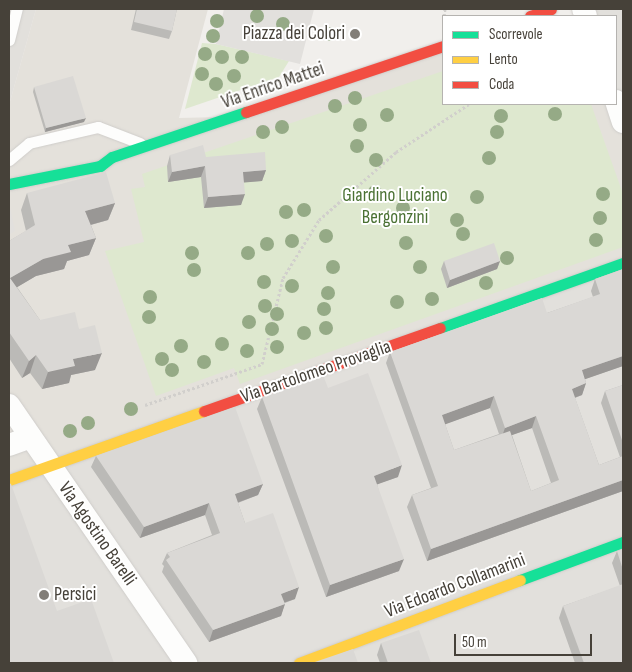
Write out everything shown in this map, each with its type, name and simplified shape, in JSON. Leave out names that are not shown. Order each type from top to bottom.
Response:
[{"type":"street","points":[[533,15],[551,9]]},
{"type":"street","name":"Via Enrico Mattei","points":[[9,184],[55,172],[85,170],[112,157],[442,46]]},
{"type":"street","points":[[617,104],[623,122]]},
{"type":"street","name":"Via Enrico Mattei","points":[[55,172],[66,161],[92,153],[112,157]]},
{"type":"street","name":"Via Bartolomeo Provaglia","points":[[9,480],[623,263]]},
{"type":"street","name":"Via Agostino Barelli","points":[[9,405],[186,663]]},
{"type":"street","points":[[9,445],[31,437]]},
{"type":"street","name":"Via Edoardo Collamarini","points":[[299,663],[623,542]]},
{"type":"lane","points":[[9,40],[17,9]]},
{"type":"lane","points":[[9,160],[29,143],[98,127],[149,146]]},
{"type":"path","points":[[146,405],[262,364],[283,278],[319,220],[396,152],[467,105]]},
{"type":"shaded area","points":[[9,9],[36,9],[9,105]]},
{"type":"shaded area","points":[[36,9],[208,9],[179,118],[220,117],[442,42],[442,105],[614,105],[623,128],[623,259],[9,476],[9,105]]},
{"type":"shaded area","points":[[224,9],[314,9],[300,64],[216,44]]},
{"type":"shaded area","points":[[579,9],[623,9],[623,128],[616,105],[617,15],[582,15]]},
{"type":"shaded area","points":[[9,203],[15,231],[9,235]]},
{"type":"shaded area","points":[[623,259],[623,663],[9,663],[9,476]]},
{"type":"green space","points":[[202,43],[216,44],[289,61],[279,77],[185,109]]},
{"type":"green space","name":"Giardino Luciano Bergonzini","points":[[442,71],[442,105],[591,105],[623,194],[623,247],[240,384],[234,368],[156,396],[105,251],[144,242],[131,189],[145,187],[142,174]]},
{"type":"building","points":[[137,9],[177,9],[172,31],[134,22]]},
{"type":"building","points":[[73,76],[86,118],[46,128],[34,87]]},
{"type":"building","points":[[203,145],[206,157],[265,152],[266,170],[243,172],[245,194],[208,197],[205,166],[172,172],[170,155]]},
{"type":"building","points":[[106,172],[115,203],[85,211],[96,238],[68,245],[71,252],[43,259],[10,278],[40,320],[75,312],[79,329],[95,325],[102,353],[73,359],[75,366],[48,372],[36,355],[29,361],[9,332],[9,241],[35,225],[27,193]]},
{"type":"building","points":[[494,243],[500,261],[450,280],[444,261]]},
{"type":"building","points":[[623,269],[623,356],[582,370],[586,383],[572,389],[599,465],[623,456],[623,480],[431,549],[412,495],[438,486],[390,352],[542,298],[547,313],[600,294],[595,279]],"holes":[[[494,396],[505,428],[536,416],[559,480],[531,491],[510,431],[454,450],[442,415]]]},
{"type":"building","points":[[368,373],[402,465],[374,476],[404,559],[330,585],[262,397],[323,375],[328,388]]},
{"type":"building","points":[[623,385],[623,443],[605,391]]},
{"type":"building","points":[[235,407],[263,484],[235,494],[245,523],[273,513],[299,587],[281,594],[285,604],[213,630],[166,560],[170,557],[167,553],[220,533],[209,503],[144,527],[96,456]]},
{"type":"building","points":[[9,483],[11,484],[57,611],[91,599],[114,663],[9,663]]},
{"type":"building","points":[[623,549],[623,570],[617,551]]},
{"type":"building","points":[[623,584],[623,663],[584,663],[563,606]]},
{"type":"building","points":[[419,630],[431,663],[388,663],[381,643]]},
{"type":"building","points":[[353,649],[358,663],[312,663]]},
{"type":"traffic: fast","points":[[9,184],[100,166],[112,157],[246,112]]},
{"type":"traffic: fast","points":[[440,328],[623,263]]},
{"type":"traffic: fast","points":[[520,580],[623,542]]},
{"type":"traffic: slow","points":[[9,480],[204,411]]},
{"type":"traffic: slow","points":[[299,663],[520,580]]},
{"type":"traffic: jam","points":[[533,15],[551,9]]},
{"type":"traffic: jam","points":[[246,112],[442,46]]},
{"type":"traffic: jam","points":[[204,411],[440,328]]},
{"type":"place","name":"Piazza dei Colori","points":[[355,34]]},
{"type":"place","name":"Persici","points":[[44,595]]}]
